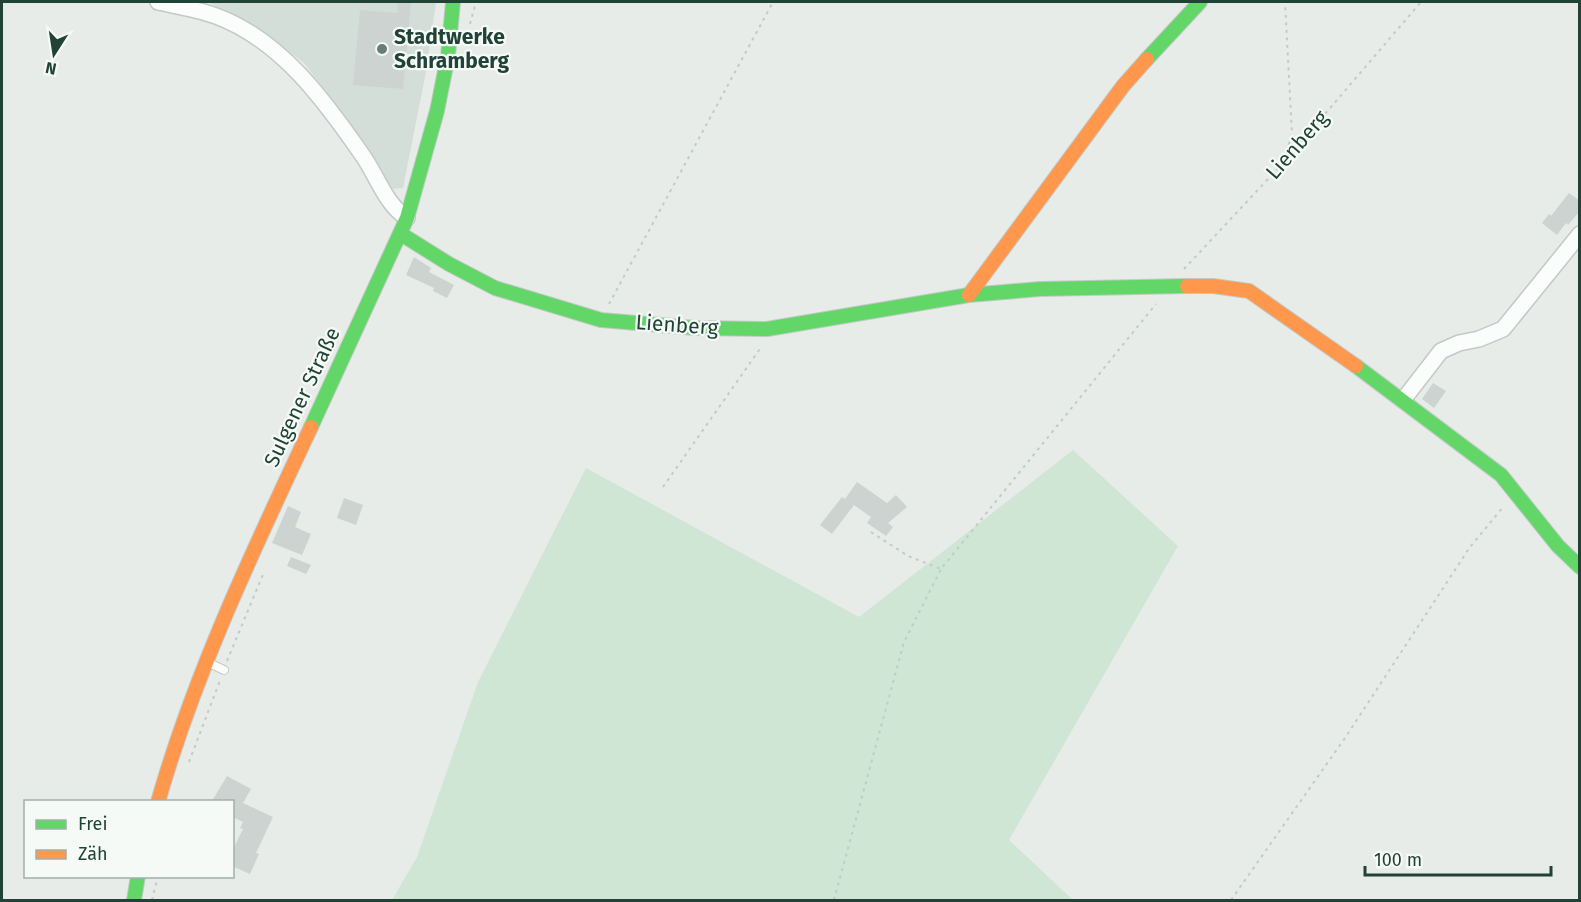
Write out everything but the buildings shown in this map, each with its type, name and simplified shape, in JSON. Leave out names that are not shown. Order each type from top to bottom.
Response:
[{"type":"street","points":[[158,2],[216,16],[240,27],[273,50],[296,71],[334,114],[370,167],[390,202],[407,219]]},
{"type":"street","name":"Sulgener Straße","points":[[158,800],[178,739],[246,568],[407,219],[422,172],[444,75],[453,2]]},
{"type":"street","points":[[969,296],[1123,86],[1200,2]]},
{"type":"street","name":"Lienberg","points":[[401,234],[449,264],[495,288],[601,320],[696,328],[767,329],[969,296],[1040,289],[1213,286],[1249,291],[1328,344],[1501,475],[1554,540],[1580,567]]},
{"type":"street","points":[[1403,400],[1441,351],[1503,329],[1580,234]]},
{"type":"street","points":[[134,900],[138,878]]},
{"type":"lane","points":[[207,663],[224,670]]},
{"type":"path","points":[[601,320],[773,2]]},
{"type":"path","points":[[1283,163],[1292,134],[1285,2]]},
{"type":"path","name":"Lienberg","points":[[1170,286],[1283,163],[1421,2]]},
{"type":"path","points":[[834,900],[904,642],[941,569],[1156,304]]},
{"type":"path","points":[[663,487],[765,342],[767,329]]},
{"type":"path","points":[[1232,900],[1345,738],[1470,547],[1516,491]]},
{"type":"path","points":[[871,532],[908,556],[941,569]]},
{"type":"path","points":[[152,900],[158,878]]},
{"type":"shaded area","points":[[208,2],[436,2],[426,72],[403,188],[389,189],[348,120],[304,63],[263,31]]},
{"type":"green space","points":[[1073,450],[1178,546],[1009,840],[1073,900],[392,900],[417,857],[478,682],[586,468],[859,617]]},
{"type":"traffic: fast","points":[[311,427],[407,218],[437,111],[448,56],[453,2]]},
{"type":"traffic: fast","points":[[1147,59],[1200,2]]},
{"type":"traffic: fast","points":[[401,234],[449,264],[495,288],[601,320],[696,328],[767,329],[969,295],[1040,289],[1187,286]]},
{"type":"traffic: fast","points":[[1356,366],[1501,475],[1558,546],[1580,567]]},
{"type":"traffic: fast","points":[[134,900],[138,878]]},
{"type":"traffic: slow","points":[[969,295],[1123,86],[1147,59]]},
{"type":"traffic: slow","points":[[1187,286],[1213,286],[1249,291],[1356,366]]},
{"type":"traffic: slow","points":[[159,800],[208,658],[247,565],[311,427]]},
{"type":"place","name":"Stadtwerke Schramberg","points":[[382,49]]}]
